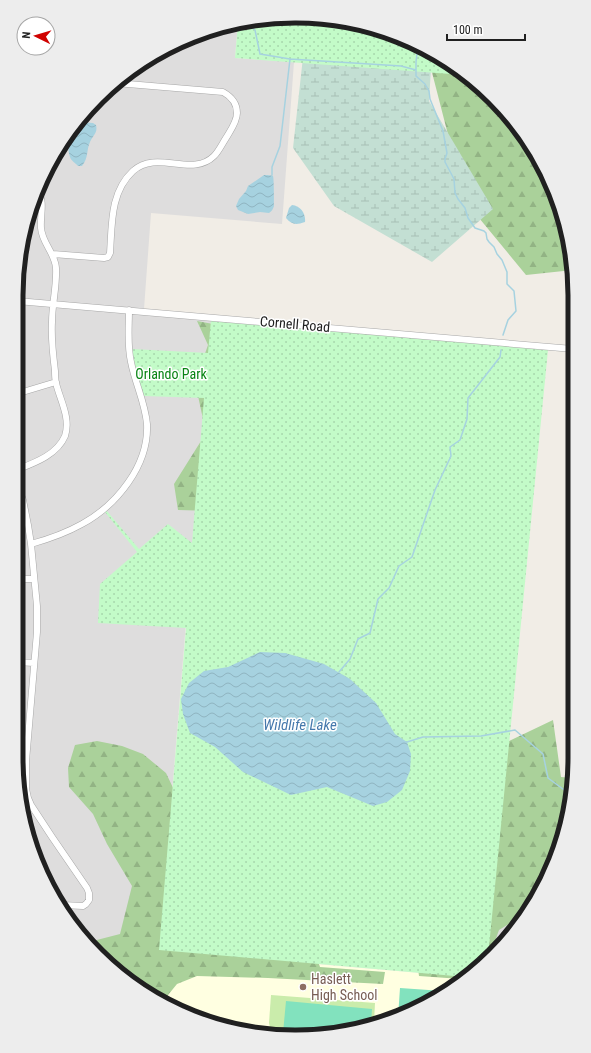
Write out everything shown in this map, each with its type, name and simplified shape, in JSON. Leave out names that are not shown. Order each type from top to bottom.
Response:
[{"type":"street","points":[[53,254],[104,258],[108,257],[110,253],[115,201],[121,186],[132,171],[142,164],[152,162],[194,165],[206,161],[217,152],[237,117],[237,108],[234,100],[223,92],[124,84]]},
{"type":"street","points":[[23,467],[37,462],[61,443],[67,423],[56,382],[52,337],[56,267],[53,254],[45,242],[41,228],[42,197]]},
{"type":"street","name":"Cornell Road","points":[[23,302],[568,349]]},
{"type":"street","points":[[31,544],[44,541],[84,524],[111,502],[123,489],[140,461],[144,450],[147,423],[143,402],[130,359],[129,310]]},
{"type":"street","points":[[23,392],[56,382]]},
{"type":"street","points":[[23,504],[31,544],[38,616],[26,765],[26,789],[31,805],[87,888],[89,900],[86,904],[83,906],[67,905]]},
{"type":"street","points":[[23,579],[34,579]]},
{"type":"street","points":[[23,662],[34,663]]},
{"type":"shaded area","points":[[237,29],[235,58],[294,62],[282,224],[151,213],[144,309],[23,299],[25,260],[37,208],[51,175],[69,144],[91,116],[116,91],[144,69],[175,51],[208,37]]},
{"type":"shaded area","points":[[23,304],[211,320],[159,950],[99,946],[69,909],[51,878],[37,845],[28,811],[25,793],[23,758]]},
{"type":"shaded area","points":[[493,905],[523,907],[512,923],[489,949]]},
{"type":"shaded area","name":"Haslett High School","points":[[99,946],[458,976],[416,1002],[383,1016],[366,1021],[331,1028],[296,1030],[260,1028],[208,1016],[175,1002],[130,974]]},
{"type":"green space","points":[[296,23],[331,25],[383,37],[416,51],[432,60],[429,101],[493,209],[432,262],[334,206],[293,148],[304,48],[240,35],[237,29],[260,25]]},
{"type":"green space","points":[[296,23],[331,25],[383,37],[416,51],[454,74],[235,58],[237,29],[260,25]]},
{"type":"green space","points":[[428,58],[447,69],[475,91],[500,116],[522,144],[540,175],[554,208],[563,242],[567,271],[526,275],[465,201]]},
{"type":"green space","name":"Orlando Park","points":[[211,320],[548,350],[489,949],[458,976],[159,950],[186,628],[98,623],[100,584],[137,552],[105,512],[106,510],[139,549],[168,524],[192,543],[204,398],[144,396],[137,377],[132,349],[208,353]]},
{"type":"green space","points":[[197,321],[224,326],[213,511],[178,510],[174,484],[206,433],[195,382],[208,345]]},
{"type":"green space","points":[[553,720],[561,777],[567,777],[563,811],[554,845],[547,862],[540,878],[522,909],[513,921],[499,930],[494,943],[488,950],[455,979],[419,976],[416,954],[310,937],[320,967],[385,972],[383,984],[197,976],[177,984],[167,997],[130,974],[94,941],[120,934],[132,886],[107,844],[93,814],[69,787],[68,768],[75,745],[97,741],[122,746],[143,754],[166,773],[175,792],[503,744]]},
{"type":"green space","points":[[400,988],[436,991],[416,1002],[399,1010]]},
{"type":"green space","points":[[271,995],[375,1003],[374,1019],[349,1025],[331,1028],[296,1030],[270,1029],[269,1023]]},
{"type":"green space","points":[[286,1001],[372,1009],[371,1019],[349,1025],[331,1028],[283,1029]]},
{"type":"water","points":[[85,122],[93,123],[96,125],[96,132],[91,140],[87,157],[82,166],[78,166],[72,161],[68,148],[69,144]]},
{"type":"water","points":[[264,175],[273,176],[274,206],[272,210],[269,213],[260,212],[248,214],[238,210],[236,206],[248,186]]},
{"type":"water","points":[[292,205],[298,207],[302,211],[305,216],[305,222],[294,224],[286,218],[289,208]]},
{"type":"water","name":"Wildlife Lake","points":[[260,652],[285,653],[324,664],[350,679],[376,703],[395,734],[407,742],[411,754],[410,771],[402,790],[387,802],[373,806],[327,787],[291,795],[243,772],[215,747],[190,733],[183,714],[181,699],[189,683],[204,671],[228,667]]},
{"type":"waterway","points":[[250,27],[255,30],[260,54],[290,59]]},
{"type":"waterway","points":[[417,52],[416,76],[425,84],[429,91],[430,99],[443,131],[447,153],[445,162],[454,179],[455,193],[465,208],[468,218],[475,228],[486,233],[487,239],[502,260],[507,272],[507,284],[514,291],[516,311],[508,320],[503,335]]},
{"type":"waterway","points":[[272,175],[272,167],[280,146],[290,59],[401,66],[416,70]]},
{"type":"waterway","points":[[339,672],[350,659],[358,639],[370,633],[378,599],[389,588],[399,566],[412,557],[435,490],[451,456],[450,447],[460,440],[467,419],[468,398],[500,357],[501,350]]},
{"type":"waterway","points":[[407,742],[423,737],[481,736],[515,730],[543,754],[548,778],[566,791]]},
{"type":"place","name":"Haslett High School","points":[[303,987]]}]
